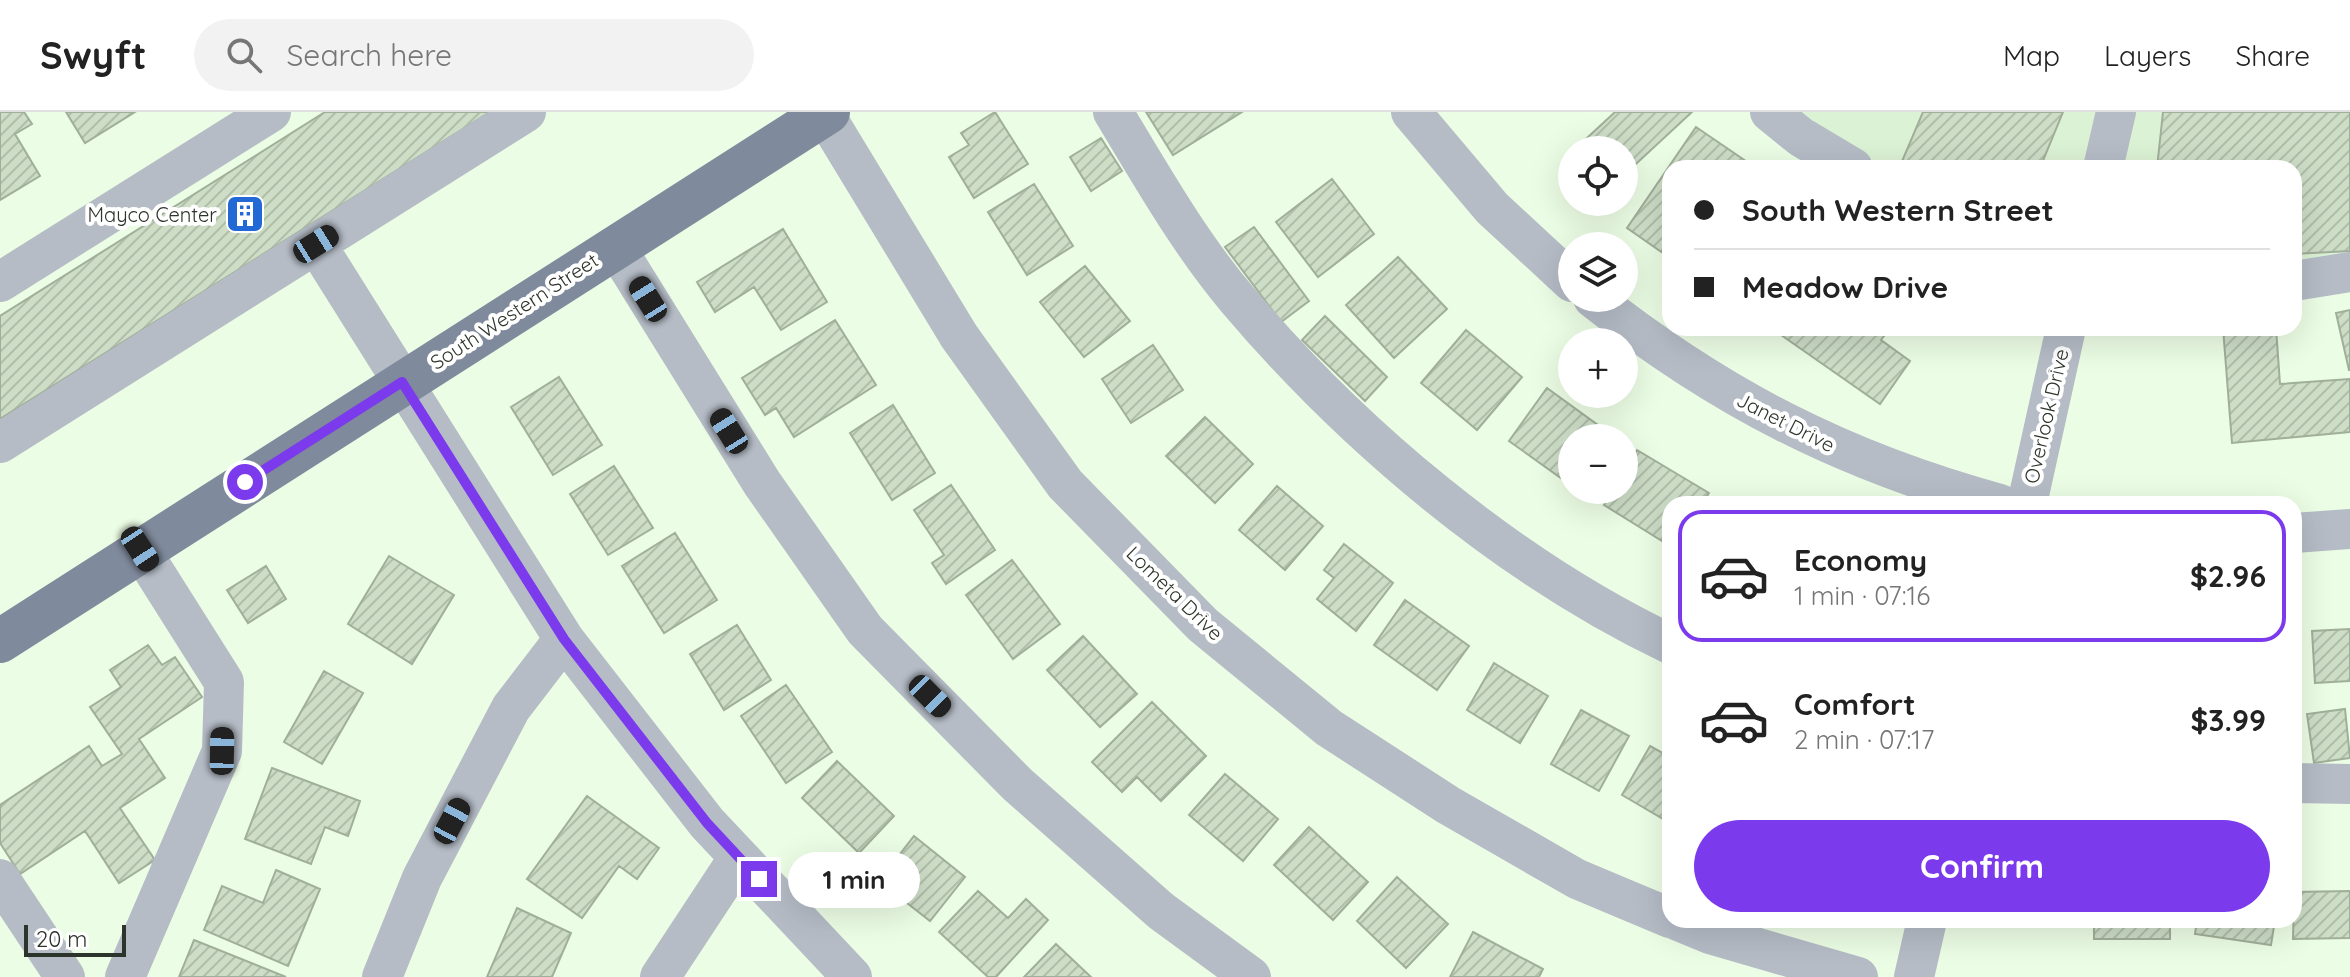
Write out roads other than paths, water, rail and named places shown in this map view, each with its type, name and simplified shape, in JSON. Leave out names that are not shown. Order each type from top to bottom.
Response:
[{"type":"main road","name":"South Western Street","points":[[2,636],[825,113]]},
{"type":"street","points":[[0,282],[271,112]]},
{"type":"street","points":[[0,443],[526,112]]},
{"type":"street","points":[[1113,112],[1159,189],[1236,298],[1356,426],[1500,545],[1662,639]]},
{"type":"street","points":[[1411,112],[1492,208],[1558,269]]},
{"type":"street","points":[[1770,112],[1801,137],[1840,160]]},
{"type":"street","points":[[2105,160],[2116,112]]},
{"type":"street","name":"Lometa Drive","points":[[825,113],[959,336],[1065,484],[1203,625],[1329,728],[1448,805],[1577,879],[1662,915]]},
{"type":"street","points":[[316,244],[564,639],[707,823],[852,977]]},
{"type":"street","points":[[615,246],[762,483],[865,630],[1017,784],[1161,911],[1251,977]]},
{"type":"street","points":[[2302,280],[2350,272]]},
{"type":"street","name":"Janet Drive","points":[[1611,312],[1637,333],[1772,417],[1872,465],[1969,496]]},
{"type":"street","name":"Overlook Drive","points":[[2029,496],[2064,336]]},
{"type":"street","points":[[2302,532],[2350,529]]},
{"type":"street","points":[[125,977],[222,751],[224,682],[140,549]]},
{"type":"street","points":[[382,977],[422,878],[511,708],[564,639]]},
{"type":"street","points":[[2302,783],[2350,784]]},
{"type":"street","points":[[660,977],[739,857]]},
{"type":"street","points":[[0,879],[65,977]]},
{"type":"street","points":[[1695,928],[1858,977]]},
{"type":"street","points":[[1914,977],[1925,928]]},
{"type":"place","name":"Mayco Center","points":[[245,214]]}]
